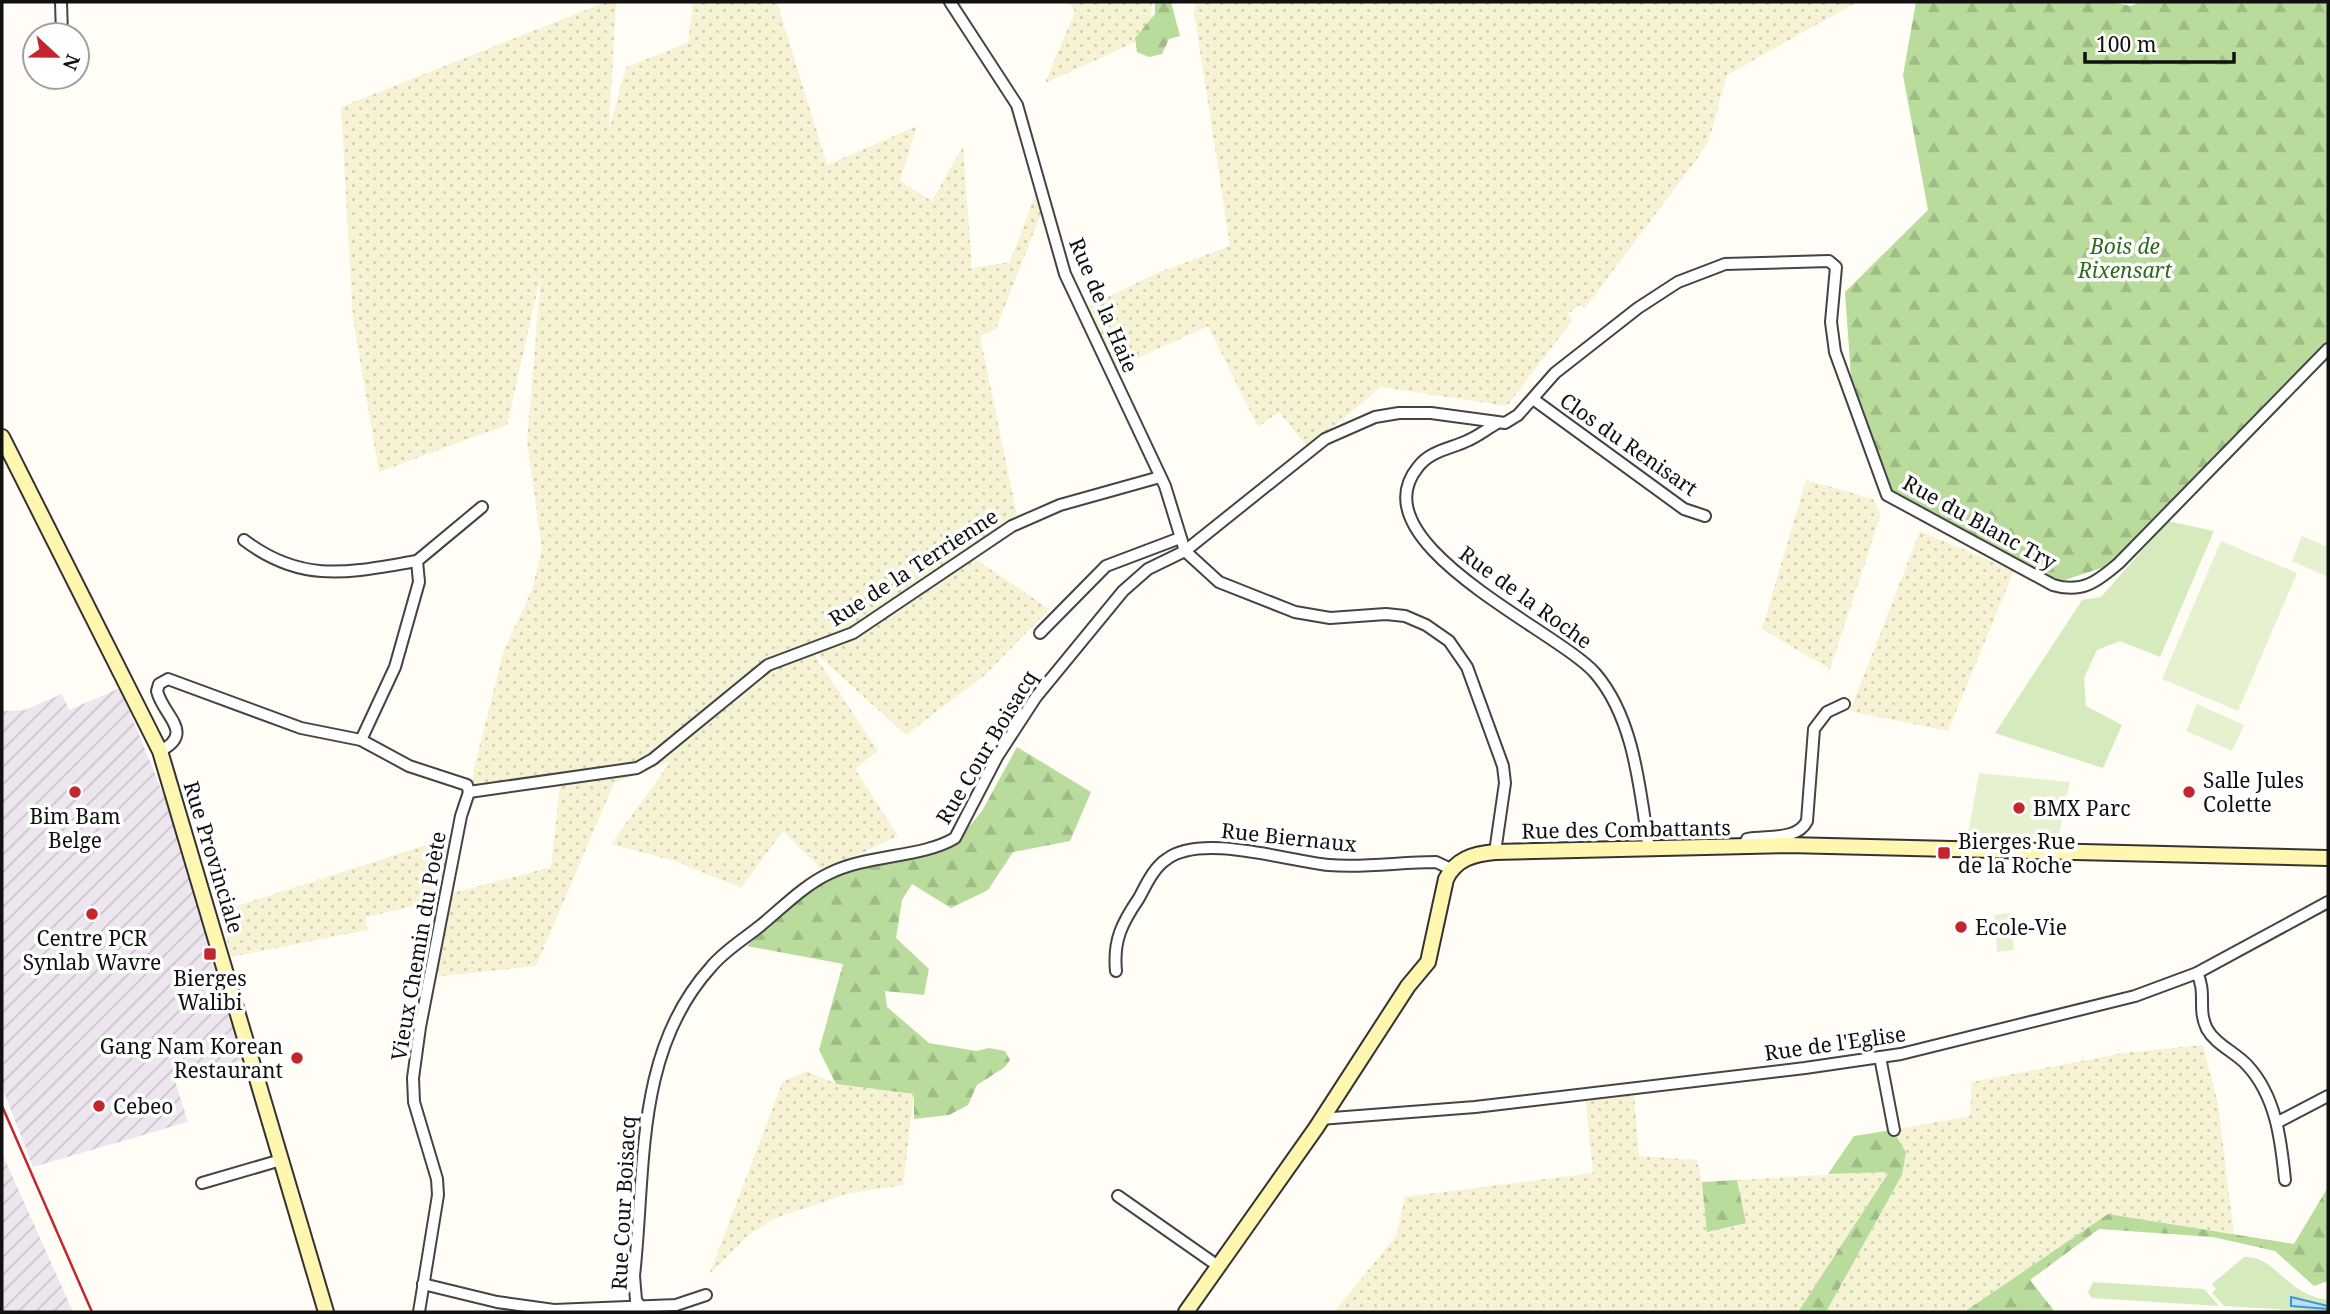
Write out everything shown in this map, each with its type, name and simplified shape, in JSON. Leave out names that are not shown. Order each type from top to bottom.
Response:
[{"type":"street","points":[[61,2],[62,21]]},
{"type":"street","name":"Rue de la Haie","points":[[950,2],[1017,105],[1065,274],[1160,477],[1185,551]]},
{"type":"street","name":"Rue du Blanc Try","points":[[1565,365],[1638,308],[1692,276],[1736,263],[1833,262],[1836,267],[1831,322],[1835,352],[1887,495],[1980,548],[2053,585],[2069,589],[2089,585],[2119,563],[2328,349]]},
{"type":"street","name":"Rue de la Roche","points":[[1565,365],[1518,415],[1430,456],[1418,467],[1408,494],[1410,523],[1433,551],[1506,610],[1576,656],[1608,691],[1629,741],[1649,849]]},
{"type":"street","name":"Clos du Renisart","points":[[1533,399],[1684,509],[1705,516]]},
{"type":"street","name":"Rue Cour Boisacq","points":[[641,1310],[634,1276],[649,1101],[665,1041],[695,985],[713,964],[825,875],[872,858],[945,844],[955,838],[997,757],[1050,678],[1133,581],[1148,569],[1185,551],[1325,439],[1353,425],[1399,413],[1442,415],[1496,424]]},
{"type":"street","name":"Rue Provinciale","points":[[2,437],[160,751],[326,1312]]},
{"type":"street","name":"Rue de la Terrienne","points":[[469,792],[637,768],[653,759],[768,665],[853,633],[1012,526],[1060,505],[1160,477]]},
{"type":"street","points":[[244,540],[270,558],[311,571],[353,573],[417,561],[482,507]]},
{"type":"street","points":[[1040,633],[1106,566],[1165,541],[1180,538]]},
{"type":"street","points":[[1185,551],[1219,582],[1296,612],[1330,618],[1395,614],[1417,620],[1449,641],[1467,667],[1503,765],[1505,783],[1495,852]]},
{"type":"street","points":[[361,740],[383,699],[398,656],[419,582],[417,561]]},
{"type":"street","points":[[160,751],[174,743],[177,736],[174,722],[157,691],[159,684],[168,679],[301,728],[361,740],[409,766],[467,785],[469,792]]},
{"type":"street","points":[[1744,847],[1747,839],[1790,834],[1804,828],[1807,821],[1814,729],[1827,712],[1844,704]]},
{"type":"street","name":"Vieux Chemin du Poète","points":[[419,1312],[438,1195],[437,1179],[414,1102],[415,1056],[461,816],[469,792]]},
{"type":"street","name":"Rue des Combattants","points":[[1451,869],[1475,855],[1495,852],[1744,847],[1978,847],[2328,858]]},
{"type":"street","name":"Rue Biernaux","points":[[1116,971],[1116,940],[1122,924],[1162,862],[1174,854],[1214,848],[1325,864],[1436,862],[1451,869]]},
{"type":"street","points":[[1186,1312],[1320,1119],[1408,986],[1428,962],[1446,879],[1451,869]]},
{"type":"street","name":"Rue de l'Eglise","points":[[1320,1119],[1475,1107],[1880,1057],[2135,996],[2197,972],[2328,902]]},
{"type":"street","points":[[2197,972],[2204,988],[2202,1009],[2208,1029],[2250,1068],[2278,1122],[2285,1180]]},
{"type":"street","points":[[1880,1057],[1894,1130]]},
{"type":"street","points":[[2278,1122],[2328,1096]]},
{"type":"street","points":[[202,1183],[281,1160]]},
{"type":"street","points":[[1118,1196],[1218,1266]]},
{"type":"street","points":[[423,1284],[497,1302],[554,1310],[675,1309],[706,1295]]},
{"type":"shaded area","points":[[606,2],[616,2],[609,130],[626,67],[688,43],[693,2],[777,2],[827,165],[917,126],[900,181],[932,201],[963,146],[972,268],[1010,262],[1035,195],[1041,214],[996,329],[980,336],[1017,515],[965,552],[1049,609],[985,675],[906,735],[810,648],[878,751],[855,769],[898,836],[823,871],[783,831],[741,888],[675,861],[611,844],[671,761],[614,783],[536,966],[434,977],[449,898],[366,917],[367,930],[231,957],[221,911],[451,837],[449,894],[551,867],[560,785],[472,794],[474,768],[504,650],[532,590],[542,549],[527,441],[541,275],[507,425],[379,472],[353,319],[341,107]]},
{"type":"shaded area","points":[[1067,2],[1152,2],[1149,36],[1045,83],[1075,11]]},
{"type":"shaded area","points":[[1196,2],[1857,2],[1727,75],[1709,140],[1697,159],[1585,308],[1579,305],[1568,314],[1572,321],[1507,406],[1381,387],[1308,448],[1279,412],[1258,427],[1208,326],[1116,368],[1085,308],[1157,273],[1230,246],[1194,12]]},
{"type":"shaded area","points":[[1806,480],[1873,499],[1881,514],[1830,669],[1762,629]]},
{"type":"shaded area","points":[[1920,531],[2014,571],[1948,731],[1850,711]]},
{"type":"shaded area","points":[[120,688],[172,816],[244,1060],[175,1081],[188,1122],[33,1167],[2,1087],[2,711],[25,710],[62,694],[69,710]]},
{"type":"shaded area","points":[[2203,1045],[2218,1104],[2234,1234],[2108,1214],[1964,1312],[1826,1312],[1902,1175],[1892,1130],[1970,1116],[1972,1082],[2123,1053]]},
{"type":"shaded area","points":[[807,1071],[836,1084],[914,1094],[903,1185],[846,1194],[774,1219],[747,1236],[709,1275],[783,1081]]},
{"type":"shaded area","points":[[1634,1094],[1639,1156],[1697,1160],[1702,1182],[1746,1223],[1737,1180],[1890,1171],[1798,1312],[1334,1312],[1396,1236],[1405,1197],[1593,1173],[1586,1101]]},
{"type":"shaded area","points":[[2,1153],[73,1312],[2,1312]]},
{"type":"green space","points":[[1155,2],[1171,2],[1180,36],[1169,39],[1162,54],[1149,57],[1137,52],[1135,38],[1155,14]]},
{"type":"green space","name":"Bois de Rixensart","points":[[1916,2],[2109,2],[2131,6],[2140,2],[2328,2],[2328,341],[2107,566],[2056,583],[1883,491],[1851,377],[1845,292],[1928,210],[1903,75]]},
{"type":"green space","points":[[2168,521],[2214,531],[2160,657],[2120,641],[2097,650],[2084,678],[2086,706],[2122,725],[2103,768],[1995,733],[2082,600],[2101,597]]},
{"type":"green space","points":[[2302,536],[2328,547],[2328,577],[2292,561]]},
{"type":"green space","points":[[2221,541],[2297,573],[2238,711],[2162,679]]},
{"type":"green space","points":[[2197,704],[2244,725],[2232,751],[2186,731]]},
{"type":"green space","points":[[1017,747],[1091,792],[1070,841],[1013,852],[988,890],[951,908],[912,884],[902,900],[896,938],[929,969],[924,995],[885,991],[887,1007],[929,1043],[976,1051],[989,1048],[1005,1051],[1010,1060],[1005,1067],[977,1085],[968,1105],[949,1115],[914,1119],[914,1094],[836,1084],[819,1050],[843,964],[747,946],[786,905],[822,878],[959,839],[982,811]]},
{"type":"green space","name":"BMX Parc","points":[[1979,773],[2070,782],[2059,835],[1968,833]]},
{"type":"green space","points":[[2010,913],[2014,950],[1997,952],[1994,915]]},
{"type":"green space","points":[[1892,1130],[1906,1152],[1902,1175],[1826,1312],[1798,1312],[1889,1172],[1828,1174],[1854,1136]]},
{"type":"green space","points":[[1737,1180],[1746,1223],[1707,1232],[1702,1182]]},
{"type":"green space","points":[[2328,1187],[2328,1281],[2314,1286],[2275,1251],[2213,1237],[2099,1229],[2030,1280],[2055,1312],[1964,1312],[2108,1214],[2294,1244]]},
{"type":"green space","points":[[2244,1257],[2265,1262],[2301,1291],[2328,1300],[2328,1306],[2291,1297],[2302,1307],[2328,1309],[2328,1312],[2224,1306],[2212,1293],[2216,1289],[2212,1284]]},
{"type":"green space","points":[[2093,1282],[2204,1289],[2219,1306],[2092,1298],[2088,1293]]},
{"type":"water","points":[[2291,1297],[2328,1306],[2328,1309],[2291,1306]]},
{"type":"railway","points":[[2,1106],[92,1312]]},
{"type":"place","name":"Bim Bam Belge","points":[[75,792]]},
{"type":"place","name":"Salle Jules Colette","points":[[2189,792]]},
{"type":"place","name":"BMX Parc","points":[[2019,808]]},
{"type":"place","name":"Bierges Rue de la Roche","points":[[1944,853]]},
{"type":"place","name":"Centre PCR Synlab Wavre","points":[[92,914]]},
{"type":"place","name":"Ecole-Vie","points":[[1961,927]]},
{"type":"place","name":"Bierges Walibi","points":[[210,954]]},
{"type":"place","name":"Gang Nam Korean Restaurant","points":[[297,1058]]},
{"type":"place","name":"Cebeo","points":[[99,1106]]}]
